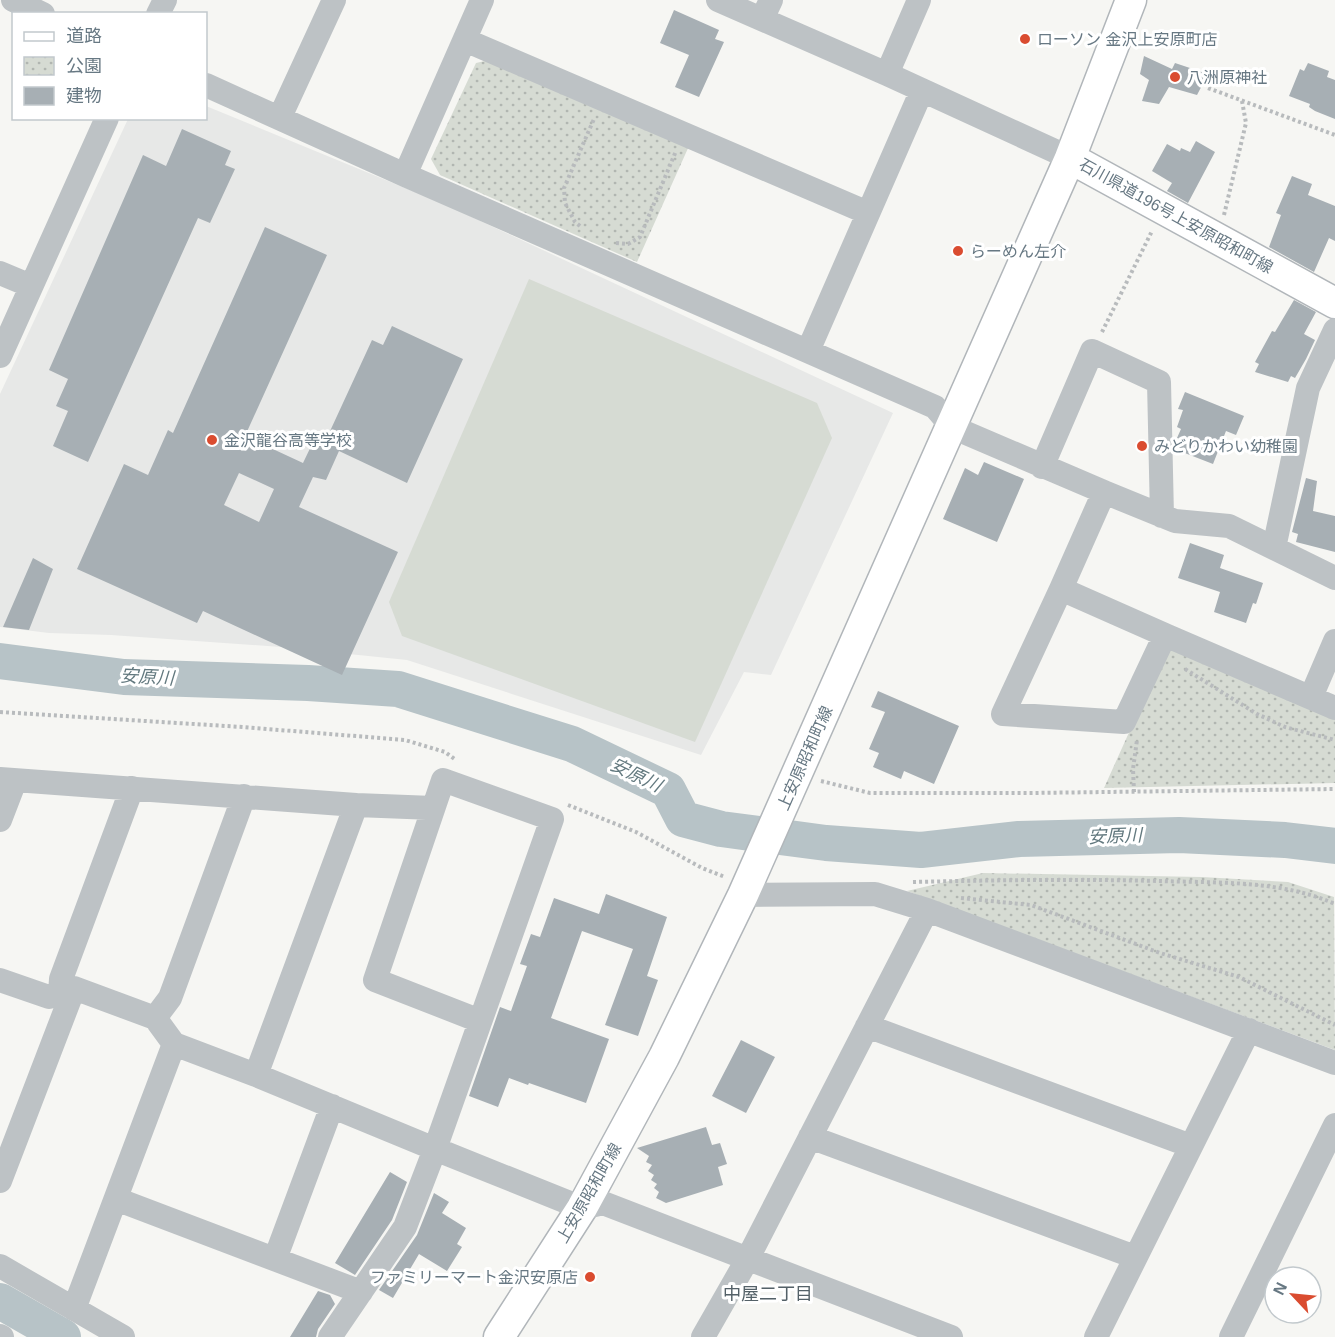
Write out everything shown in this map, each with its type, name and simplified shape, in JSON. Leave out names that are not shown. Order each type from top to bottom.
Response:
[{"type":"main road","name":"石川県道196号上安原昭和町線","points":[[1131,0],[1071,158],[1335,303]]},
{"type":"main road","name":"上安原昭和町線","points":[[499,1337],[582,1208],[664,1057],[745,891],[1071,158]]},
{"type":"street","points":[[0,11],[5,0]]},
{"type":"street","points":[[13,0],[39,12]]},
{"type":"street","points":[[280,117],[334,0]]},
{"type":"street","points":[[405,175],[482,0]]},
{"type":"street","points":[[718,0],[766,10],[887,74],[1071,158]]},
{"type":"street","points":[[887,74],[919,0]]},
{"type":"street","points":[[465,40],[868,213]]},
{"type":"street","points":[[207,85],[405,175],[934,407],[952,427],[1175,521],[1229,526],[1335,578]]},
{"type":"street","points":[[808,351],[922,90]]},
{"type":"street","points":[[0,356],[106,120]]},
{"type":"street","points":[[0,273],[31,286]]},
{"type":"street","points":[[1274,548],[1308,388],[1335,330]]},
{"type":"street","points":[[1042,466],[1092,351],[1159,382],[1162,516]]},
{"type":"street","points":[[1104,492],[1003,714],[1124,722],[1165,635]]},
{"type":"street","points":[[1061,589],[1335,708]]},
{"type":"street","points":[[1311,697],[1335,641]]},
{"type":"street","points":[[0,820],[8,780],[356,805],[433,808]]},
{"type":"street","points":[[330,1337],[405,1227],[435,1149],[552,819],[443,780],[375,980],[480,1021]]},
{"type":"street","points":[[132,788],[61,980],[67,990],[155,1018],[174,1044],[256,1075],[582,1208],[603,1203],[951,1337]]},
{"type":"street","points":[[155,1018],[170,998],[244,796]]},
{"type":"street","points":[[256,1075],[356,805]]},
{"type":"street","points":[[745,891],[875,894],[927,910],[1335,1063]]},
{"type":"street","points":[[703,1337],[747,1260],[927,910]]},
{"type":"street","points":[[0,980],[50,998],[67,990]]},
{"type":"street","points":[[0,1181],[67,990]]},
{"type":"street","points":[[867,1026],[1191,1146]]},
{"type":"street","points":[[1096,1337],[1249,1030]]},
{"type":"street","points":[[74,1309],[174,1044]]},
{"type":"street","points":[[275,1259],[332,1107]]},
{"type":"street","points":[[1231,1337],[1335,1125]]},
{"type":"street","points":[[810,1137],[1135,1257]]},
{"type":"street","points":[[116,1199],[360,1292]]},
{"type":"street","points":[[0,1266],[123,1337]]},
{"type":"path","points":[[1208,88],[1335,135]]},
{"type":"path","points":[[582,227],[575,222],[565,203],[564,188],[603,99]]},
{"type":"path","points":[[1219,240],[1246,123],[1242,101]]},
{"type":"path","points":[[606,242],[628,244],[640,237],[673,161],[682,133]]},
{"type":"path","points":[[1092,351],[1163,209]]},
{"type":"path","points":[[1182,668],[1257,714],[1285,727],[1335,740]]},
{"type":"path","points":[[0,712],[405,740],[445,752],[462,764]]},
{"type":"path","points":[[797,776],[870,793],[1030,794],[1335,789]]},
{"type":"path","points":[[560,802],[636,832],[745,891]]},
{"type":"path","points":[[906,882],[1037,879],[1248,884],[1303,894],[1335,904]]},
{"type":"path","points":[[954,897],[1031,905],[1160,953],[1239,977],[1335,1025]]},
{"type":"shaded area","points":[[207,106],[444,204],[893,413],[771,675],[744,672],[701,755],[407,660],[281,647],[49,633],[0,627],[0,394],[128,120],[207,120]]},
{"type":"green space","points":[[489,60],[689,146],[637,262],[440,175],[431,159],[476,63]]},
{"type":"green space","points":[[529,279],[817,403],[832,438],[695,742],[402,636],[389,602]]},
{"type":"green space","points":[[1167,648],[1335,719],[1335,783],[1104,788]]},
{"type":"green space","points":[[983,873],[1202,877],[1288,882],[1334,897],[1335,1050],[907,891]]},
{"type":"building","points":[[674,10],[719,30],[715,39],[724,42],[699,97],[675,87],[689,55],[660,43]]},
{"type":"building","name":"八洲原神社","points":[[1144,56],[1172,69],[1175,63],[1208,74],[1197,95],[1169,87],[1159,104],[1142,101],[1149,80],[1140,74]]},
{"type":"building","points":[[1308,63],[1329,71],[1327,77],[1335,80],[1335,119],[1315,111],[1309,107],[1310,104],[1289,96],[1300,69],[1304,71]]},
{"type":"building","points":[[182,129],[231,151],[225,165],[235,169],[210,223],[198,218],[88,462],[53,446],[68,411],[56,406],[68,379],[49,370],[143,155],[166,166]]},
{"type":"building","points":[[1196,141],[1215,152],[1188,203],[1167,191],[1172,183],[1152,171],[1167,144],[1180,151],[1181,148],[1190,152]]},
{"type":"building","points":[[1292,176],[1312,184],[1308,195],[1335,206],[1335,241],[1329,238],[1314,272],[1269,247],[1281,215],[1276,213]]},
{"type":"building","points":[[265,227],[327,255],[245,436],[303,463],[315,438],[325,442],[372,340],[383,345],[392,326],[463,359],[407,483],[339,451],[326,480],[313,477],[299,507],[398,552],[342,675],[203,611],[197,623],[77,569],[124,464],[148,475],[168,430],[173,433]],"holes":[[[239,473],[274,489],[259,522],[224,505]]]},
{"type":"building","points":[[1294,300],[1316,312],[1304,334],[1315,340],[1295,378],[1291,376],[1288,382],[1255,372],[1259,364],[1255,362],[1272,331],[1275,332]]},
{"type":"building","points":[[1185,392],[1244,416],[1236,435],[1226,431],[1213,464],[1177,450],[1181,439],[1177,438],[1181,429],[1177,427],[1183,410],[1178,409]]},
{"type":"building","points":[[984,462],[1024,479],[997,542],[943,519],[965,468],[978,475]]},
{"type":"building","points":[[1306,478],[1317,481],[1313,511],[1335,516],[1335,552],[1296,542],[1298,534],[1292,532]]},
{"type":"building","points":[[1190,543],[1224,555],[1220,568],[1263,583],[1246,623],[1214,612],[1220,592],[1178,578]]},
{"type":"building","points":[[33,558],[53,569],[29,630],[3,627]]},
{"type":"building","points":[[878,691],[959,726],[934,784],[904,771],[901,779],[873,767],[879,753],[869,749],[885,712],[871,707]]},
{"type":"building","points":[[606,894],[667,917],[647,976],[658,980],[638,1036],[605,1025],[633,949],[582,931],[551,1018],[609,1039],[586,1103],[509,1078],[498,1107],[469,1096],[500,1007],[511,1011],[527,966],[520,964],[531,934],[540,937],[554,898],[599,914]]},
{"type":"building","points":[[741,1040],[775,1057],[746,1113],[712,1096]]},
{"type":"building","points":[[706,1127],[712,1145],[720,1143],[727,1164],[718,1167],[723,1185],[666,1203],[656,1198],[659,1192],[654,1188],[657,1184],[651,1180],[654,1175],[648,1171],[652,1165],[646,1162],[649,1156],[637,1148]]},
{"type":"building","points":[[390,1172],[407,1182],[392,1220],[355,1275],[335,1263]]},
{"type":"building","points":[[434,1193],[449,1202],[442,1213],[466,1228],[457,1244],[462,1247],[447,1271],[419,1254],[393,1298],[379,1290],[417,1235]]},
{"type":"building","points":[[318,1291],[330,1295],[335,1304],[318,1329],[316,1337],[290,1337]]},
{"type":"waterway","name":"安原川","points":[[0,661],[124,677],[308,683],[398,689],[572,744],[668,790],[683,819],[721,829],[826,843],[921,850],[1019,839],[1179,835],[1285,840],[1335,846]]},
{"type":"waterway","points":[[0,1301],[63,1337]]},
{"type":"place","name":"ローソン 金沢上安原町店","points":[[1025,39]]},
{"type":"place","name":"八洲原神社","points":[[1175,77]]},
{"type":"place","name":"らーめん左介","points":[[958,251]]},
{"type":"place","name":"金沢龍谷高等学校","points":[[212,440]]},
{"type":"place","name":"みどりかわい幼稚園","points":[[1142,446]]},
{"type":"place","name":"ファミリーマート金沢安原店","points":[[590,1277]]},
{"type":"district","name":"中屋二丁目","points":[[768,1294]]}]
